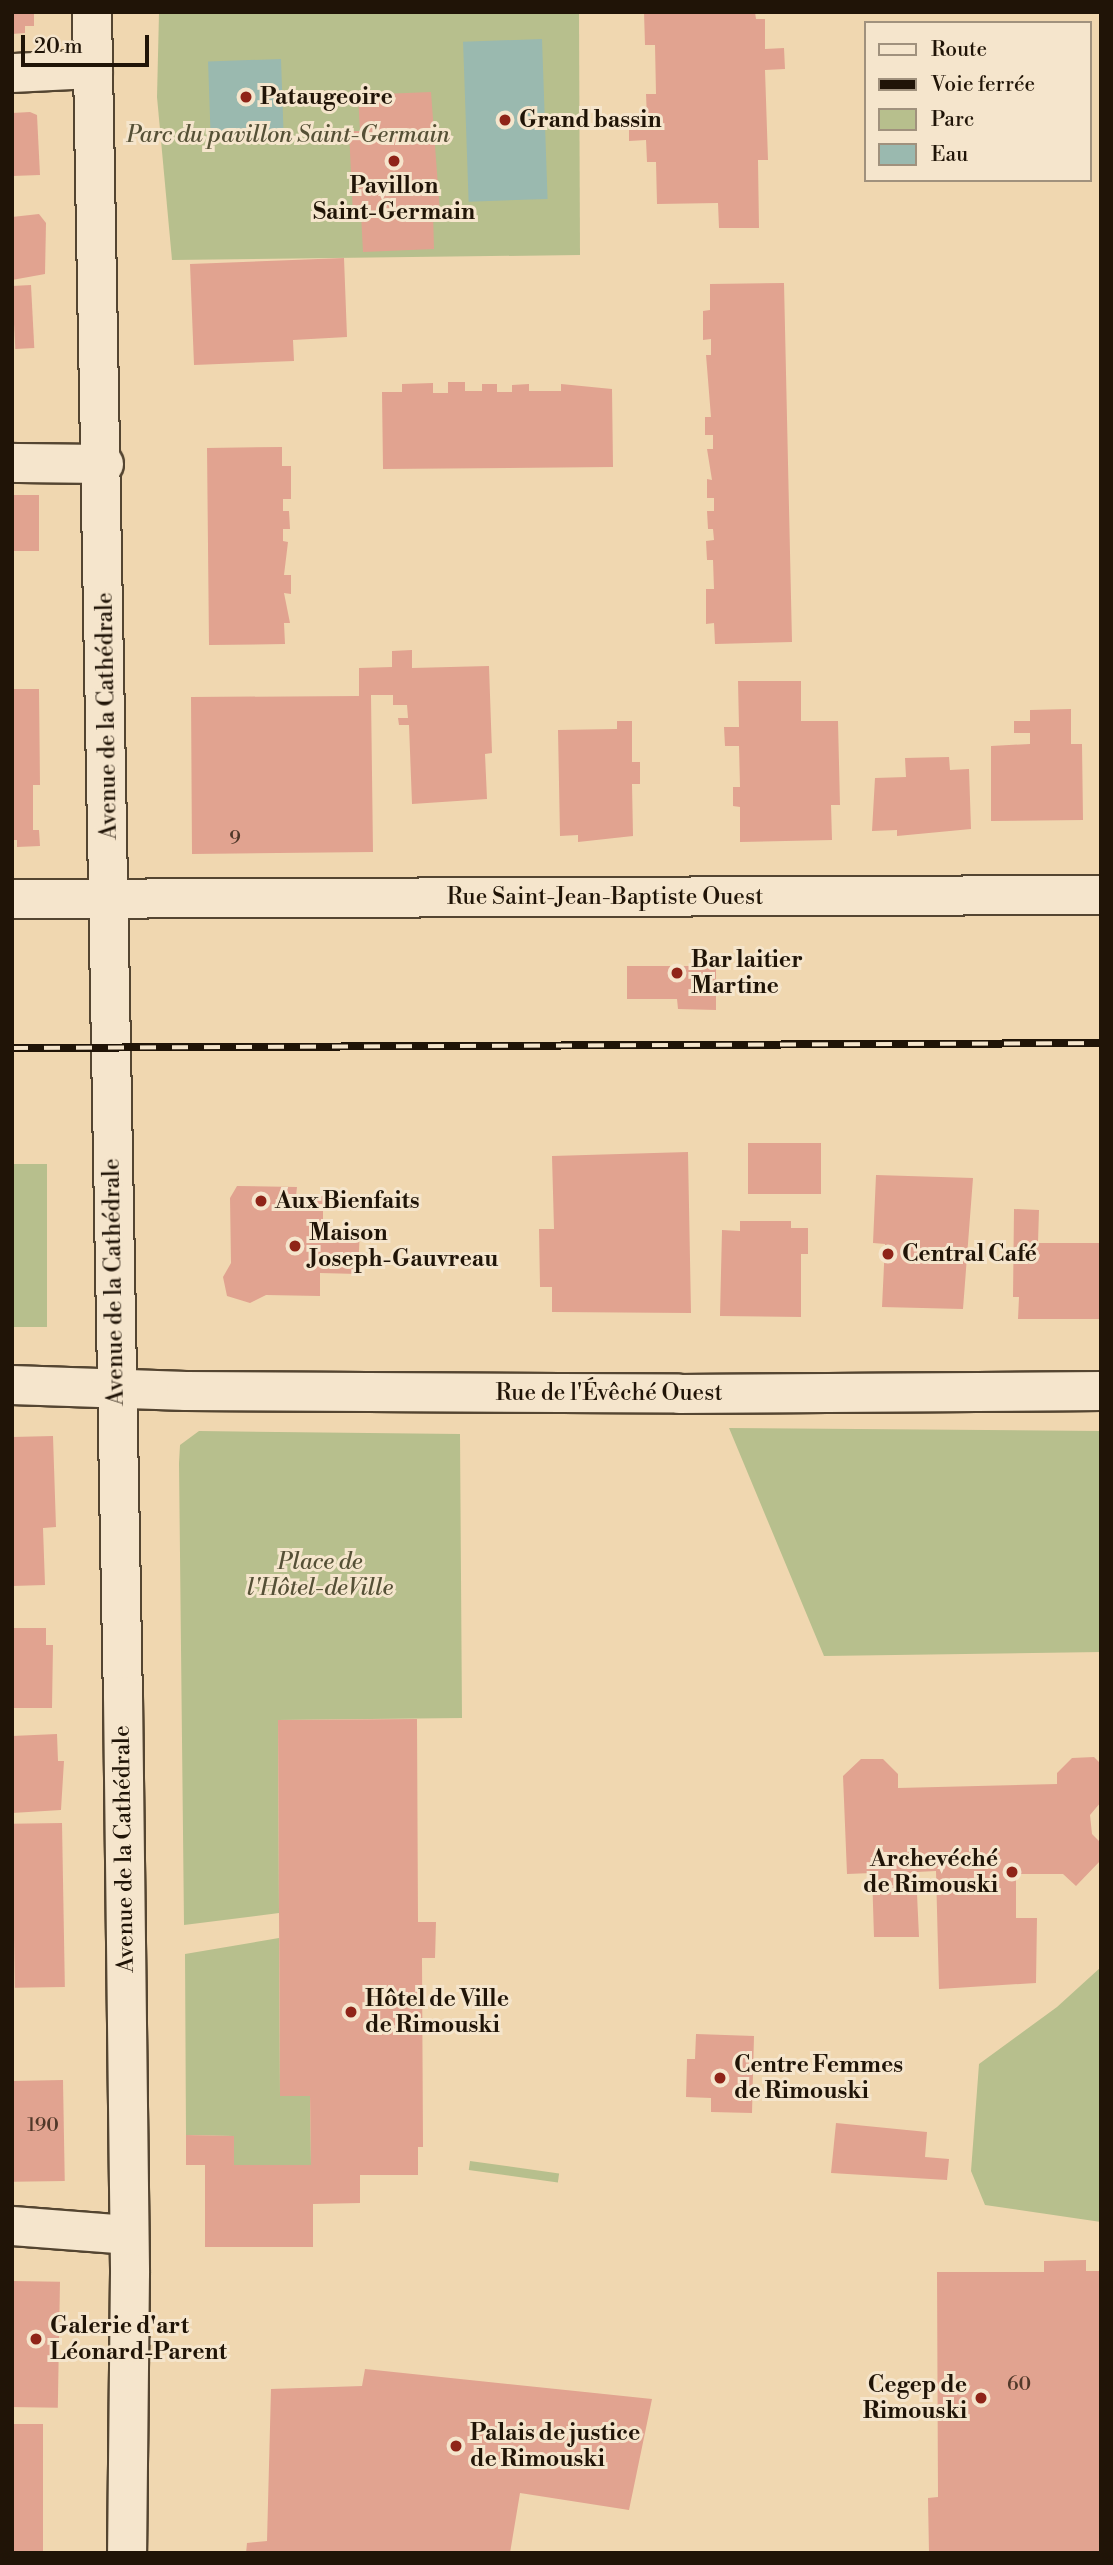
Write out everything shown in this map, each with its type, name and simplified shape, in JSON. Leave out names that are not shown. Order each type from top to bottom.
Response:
[{"type":"street","name":"Avenue de la Cathédrale","points":[[92,12],[104,464],[110,898],[128,2235],[127,2553]]},
{"type":"street","points":[[12,74],[93,69]]},
{"type":"street","points":[[12,463],[104,464]]},
{"type":"street","name":"Rue Saint-Jean-Baptiste Ouest","points":[[12,899],[1101,895]]},
{"type":"street","name":"Rue de l'Évêché Ouest","points":[[12,1385],[679,1394],[1101,1391]]},
{"type":"street","points":[[12,2226],[128,2235]]},
{"type":"green space","name":"Parc du pavillon Saint-Germain","points":[[579,12],[580,255],[172,260],[157,97],[159,13]]},
{"type":"green space","points":[[12,1164],[47,1164],[47,1327],[12,1327]]},
{"type":"green space","points":[[729,1428],[1101,1431],[1101,1652],[824,1656]]},
{"type":"green space","name":"Place de l'Hôtel-deVille","points":[[199,1431],[460,1434],[462,1718],[278,1720],[279,1913],[184,1925],[179,1463],[180,1445]]},
{"type":"green space","points":[[279,1938],[280,2096],[310,2096],[311,2165],[234,2165],[234,2136],[186,2135],[185,1954]]},
{"type":"green space","points":[[1101,1967],[1101,2222],[985,2205],[971,2171],[979,2064],[1057,2007]]},
{"type":"green space","points":[[470,2161],[559,2174],[558,2182],[469,2170]]},
{"type":"water","name":"Grand bassin","points":[[542,39],[548,199],[469,202],[463,42]]},
{"type":"water","name":"Pataugeoire","points":[[281,59],[284,133],[211,136],[208,62]]},
{"type":"building","points":[[12,12],[34,12],[34,26],[25,26],[25,33],[12,34]]},
{"type":"building","points":[[644,12],[755,12],[756,19],[765,19],[765,49],[784,48],[785,69],[765,70],[768,160],[758,160],[759,228],[719,228],[718,203],[657,204],[656,162],[647,162],[646,140],[629,141],[629,119],[647,119],[646,94],[656,94],[655,45],[645,45]]},
{"type":"building","name":"Pavillon Saint-Germain","points":[[431,92],[440,213],[433,213],[434,249],[363,252],[361,214],[353,215],[349,131],[360,131],[358,95]]},
{"type":"building","points":[[30,112],[37,115],[40,175],[12,176],[12,113]]},
{"type":"building","points":[[39,214],[46,223],[45,274],[12,280],[12,217]]},
{"type":"building","points":[[344,258],[347,337],[293,340],[294,361],[194,365],[190,264]]},
{"type":"building","points":[[784,283],[792,642],[715,644],[714,623],[706,624],[706,589],[714,589],[713,560],[707,560],[706,541],[714,540],[713,529],[708,529],[707,511],[714,511],[714,498],[707,498],[707,479],[712,480],[707,449],[713,449],[713,435],[705,435],[705,417],[711,417],[706,355],[711,355],[711,339],[703,340],[703,311],[710,310],[710,284]]},
{"type":"building","points":[[31,285],[34,348],[15,349],[12,286]]},
{"type":"building","points":[[448,382],[465,382],[465,391],[482,391],[482,384],[497,384],[497,392],[512,392],[512,385],[529,384],[529,391],[561,391],[561,384],[612,389],[613,467],[383,469],[382,392],[402,392],[402,384],[433,383],[433,393],[448,393]]},
{"type":"building","points":[[282,447],[282,466],[291,466],[291,499],[283,499],[283,511],[289,511],[290,529],[283,529],[283,541],[288,542],[284,575],[291,575],[291,594],[284,593],[290,623],[284,623],[285,644],[209,645],[207,448]]},
{"type":"building","points":[[12,495],[39,495],[39,551],[12,551]]},
{"type":"building","points":[[412,650],[412,668],[489,666],[492,753],[485,754],[487,799],[412,804],[409,725],[399,725],[398,718],[408,718],[407,705],[393,705],[393,695],[371,695],[373,852],[192,854],[191,697],[359,696],[359,668],[392,667],[392,651]]},
{"type":"building","points":[[738,681],[801,681],[801,721],[838,721],[840,805],[831,805],[832,840],[740,842],[740,807],[733,806],[733,787],[740,787],[739,746],[725,746],[724,727],[739,727]]},
{"type":"building","points":[[12,689],[39,689],[40,785],[33,785],[33,830],[39,830],[40,846],[17,847],[17,840],[12,840]]},
{"type":"building","points":[[1071,709],[1071,744],[1082,744],[1083,820],[991,821],[991,746],[1030,744],[1030,733],[1014,733],[1014,721],[1030,721],[1030,710]]},
{"type":"building","points":[[617,721],[632,721],[632,762],[640,762],[640,784],[632,784],[633,836],[578,842],[578,835],[560,836],[558,730],[617,729]]},
{"type":"building","points":[[949,757],[950,770],[969,769],[971,829],[897,836],[897,830],[872,831],[875,778],[906,777],[905,758]]},
{"type":"building","points":[[627,966],[716,966],[716,1010],[678,1009],[677,999],[627,999]]},
{"type":"building","points":[[748,1143],[821,1143],[821,1194],[748,1194]]},
{"type":"building","points":[[688,1152],[691,1313],[552,1312],[552,1287],[540,1287],[539,1229],[554,1229],[552,1156]]},
{"type":"building","points":[[876,1175],[973,1178],[963,1309],[882,1307],[885,1244],[873,1243]]},
{"type":"building","name":"Maison Joseph-Gauvreau","points":[[237,1186],[297,1187],[296,1196],[323,1196],[323,1227],[360,1228],[358,1274],[320,1273],[320,1296],[266,1295],[250,1303],[227,1296],[223,1277],[231,1263],[230,1198]]},
{"type":"building","points":[[1014,1209],[1039,1210],[1038,1243],[1101,1243],[1101,1319],[1018,1319],[1019,1297],[1013,1297]]},
{"type":"building","points":[[740,1221],[791,1221],[791,1228],[808,1228],[808,1254],[801,1254],[801,1317],[720,1316],[722,1230],[740,1231]]},
{"type":"building","points":[[53,1436],[56,1527],[43,1528],[45,1585],[12,1586],[12,1437]]},
{"type":"building","points":[[12,1628],[46,1628],[46,1645],[53,1645],[52,1708],[12,1708]]},
{"type":"building","name":"Hôtel de Ville de Rimouski","points":[[417,1719],[418,1922],[436,1922],[435,1958],[422,1958],[423,2147],[418,2147],[418,2175],[360,2175],[360,2203],[313,2204],[313,2247],[205,2247],[205,2165],[186,2165],[186,2135],[234,2136],[234,2165],[311,2165],[310,2096],[280,2096],[278,1720]]},
{"type":"building","points":[[57,1734],[58,1761],[64,1761],[61,1810],[12,1813],[12,1736]]},
{"type":"building","name":"Archevéché de Rimouski","points":[[1094,1757],[1101,1764],[1101,1802],[1090,1815],[1092,1834],[1101,1843],[1101,1860],[1076,1886],[1063,1874],[1016,1874],[1016,1918],[1037,1918],[1036,1983],[939,1989],[936,1871],[916,1872],[919,1937],[874,1937],[872,1873],[847,1874],[843,1776],[861,1759],[883,1759],[898,1774],[898,1788],[1057,1784],[1057,1773],[1072,1758]]},
{"type":"building","points":[[62,1823],[65,1987],[15,1988],[12,1824]]},
{"type":"building","name":"Centre Femmes de Rimouski","points":[[696,2034],[754,2036],[752,2113],[711,2112],[711,2098],[686,2097],[687,2059],[695,2059]]},
{"type":"building","points":[[63,2080],[65,2181],[14,2182],[12,2081]]},
{"type":"building","points":[[836,2123],[927,2132],[925,2157],[949,2159],[947,2180],[831,2173]]},
{"type":"building","name":"Cegep de Rimouski","points":[[1086,2260],[1086,2271],[1101,2271],[1101,2553],[929,2553],[928,2498],[938,2497],[937,2272],[1044,2272],[1044,2261]]},
{"type":"building","points":[[12,2281],[60,2282],[58,2408],[12,2407]]},
{"type":"building","name":"Palais de justice de Rimouski","points":[[365,2369],[652,2399],[629,2510],[520,2493],[510,2553],[246,2553],[247,2543],[267,2541],[271,2389],[362,2386]]},
{"type":"building","points":[[12,2424],[43,2424],[43,2553],[12,2553]]},
{"type":"railway","points":[[12,1048],[1101,1043]]},
{"type":"place","name":"Pataugeoire","points":[[246,97]]},
{"type":"place","name":"Grand bassin","points":[[505,120]]},
{"type":"place","name":"Pavillon Saint-Germain","points":[[394,161]]},
{"type":"place","name":"Bar laitier Martine","points":[[677,973]]},
{"type":"place","name":"Aux Bienfaits","points":[[261,1201]]},
{"type":"place","name":"Maison Joseph-Gauvreau","points":[[295,1246]]},
{"type":"place","name":"Central Café","points":[[888,1254]]},
{"type":"place","name":"Archevéché de Rimouski","points":[[1012,1872]]},
{"type":"place","name":"Hôtel de Ville de Rimouski","points":[[351,2012]]},
{"type":"place","name":"Centre Femmes de Rimouski","points":[[720,2078]]},
{"type":"place","name":"Galerie d'art Léonard-Parent","points":[[36,2339]]},
{"type":"place","name":"Cegep de Rimouski","points":[[981,2398]]},
{"type":"place","name":"Palais de justice de Rimouski","points":[[456,2446]]}]
